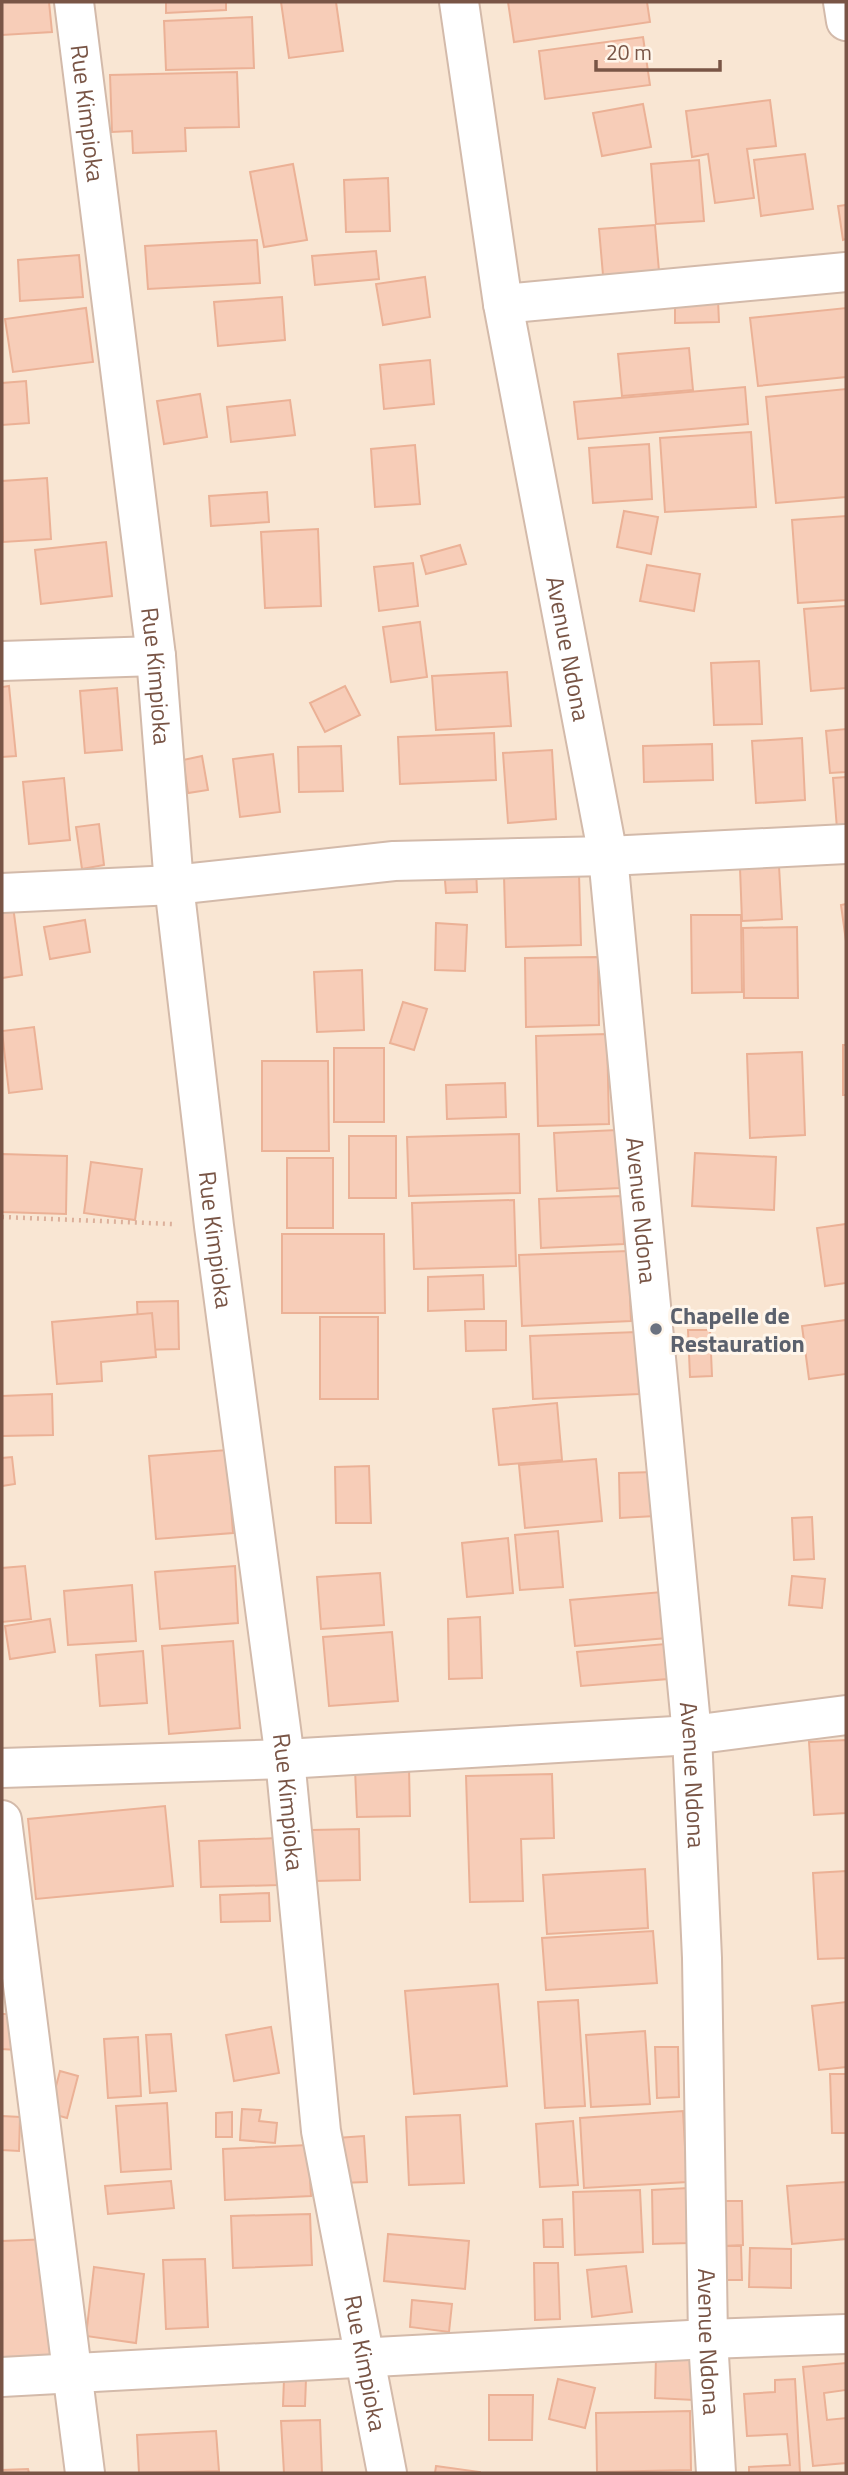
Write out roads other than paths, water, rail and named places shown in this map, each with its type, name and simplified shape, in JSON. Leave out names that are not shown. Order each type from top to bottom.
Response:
[{"type":"street","name":"Rue Kimpioka","points":[[74,2],[156,656],[174,886],[214,1226],[285,1759],[321,2131],[387,2473]]},
{"type":"street","name":"Avenue Ndona","points":[[458,2],[503,304],[608,856],[692,1735],[702,1958],[708,2339],[716,2473]]},
{"type":"street","points":[[843,2],[846,21]]},
{"type":"street","points":[[503,304],[846,272]]},
{"type":"street","points":[[2,661],[156,656]]},
{"type":"street","points":[[2,893],[174,886],[394,861],[608,856],[846,844]]},
{"type":"street","points":[[2,1768],[285,1759],[692,1735],[846,1715]]},
{"type":"street","points":[[2,1820],[85,2473]]},
{"type":"street","points":[[2,2377],[364,2356],[846,2334]]},
{"type":"place","name":"Chapelle de Restauration","points":[[656,1329]]}]
